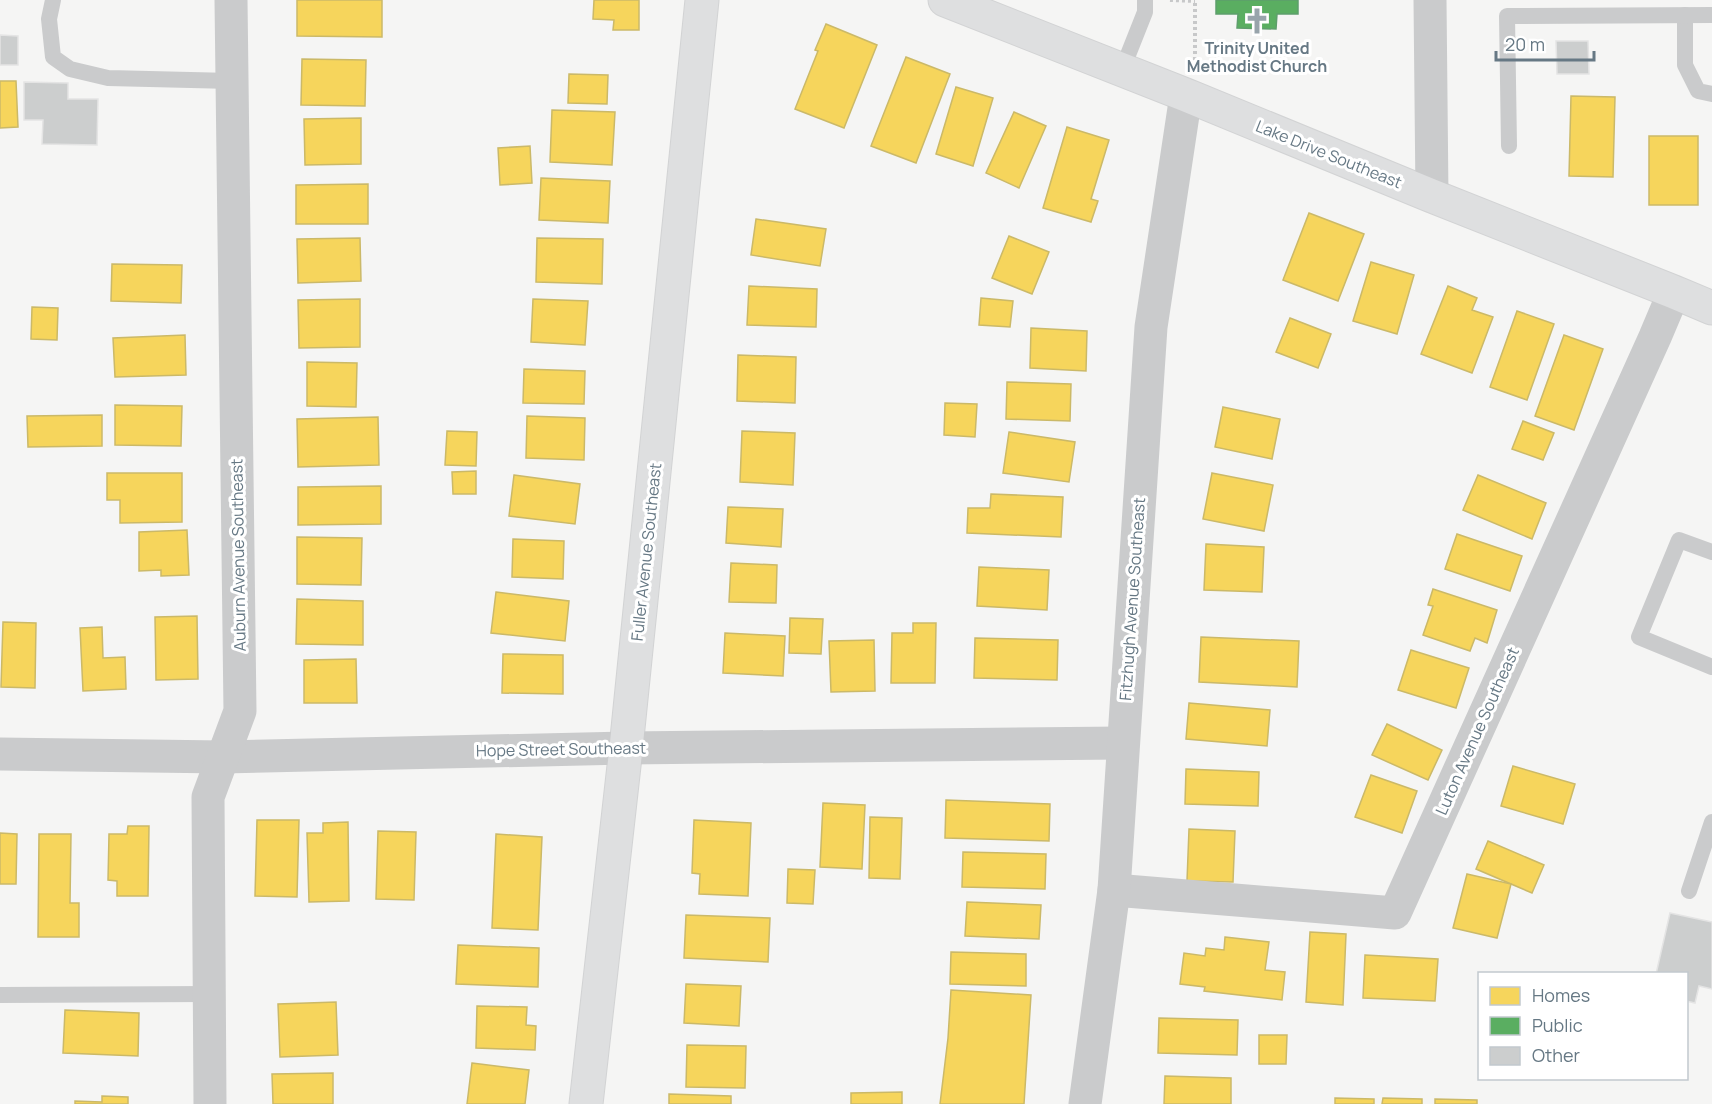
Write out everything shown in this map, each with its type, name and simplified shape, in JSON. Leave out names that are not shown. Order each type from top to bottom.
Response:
[{"type":"main road","name":"Fuller Avenue Southeast","points":[[586,1104],[626,748],[702,0]]},
{"type":"main road","name":"Lake Drive Southeast","points":[[945,0],[1003,12],[1122,70],[1712,308]]},
{"type":"street","name":"Auburn Avenue Southeast","points":[[210,1104],[208,797],[240,711],[231,0]]},
{"type":"street","points":[[1430,0],[1432,196]]},
{"type":"street","name":"Fitzhugh Avenue Southeast","points":[[1085,1104],[1113,890],[1151,327],[1186,95]]},
{"type":"street","name":"Luton Avenue Southeast","points":[[1113,890],[1395,913],[1674,292]]},
{"type":"street","name":"Hope Street Southeast","points":[[0,754],[223,757],[626,748],[1122,743]]},
{"type":"lane","points":[[53,0],[49,19],[53,57],[70,69],[108,78],[232,81]]},
{"type":"lane","points":[[1122,70],[1145,12],[1145,0]]},
{"type":"lane","points":[[1685,15],[1685,65],[1698,91],[1712,94]]},
{"type":"lane","points":[[1509,146],[1507,16],[1712,15]]},
{"type":"lane","points":[[1712,552],[1679,540],[1640,637],[1712,667]]},
{"type":"lane","points":[[1689,891],[1712,822]]},
{"type":"lane","points":[[0,995],[210,994]]},
{"type":"path","points":[[1195,60],[1196,0]]},
{"type":"building: Homes","points":[[297,0],[382,0],[382,37],[297,36]]},
{"type":"building: Homes","points":[[594,0],[639,0],[639,30],[613,30],[614,20],[593,19]]},
{"type":"building: Homes","points":[[826,24],[877,45],[844,128],[795,109]]},
{"type":"building: Homes","points":[[906,57],[950,74],[916,163],[871,146]]},
{"type":"building: Homes","points":[[302,59],[366,60],[365,106],[301,105]]},
{"type":"building: Homes","points":[[569,74],[608,75],[607,104],[568,103]]},
{"type":"building: Homes","points":[[0,81],[16,81],[18,127],[0,128]]},
{"type":"building: Homes","points":[[956,87],[993,98],[973,166],[936,154]]},
{"type":"building: Homes","points":[[1571,96],[1615,97],[1613,177],[1569,176]]},
{"type":"building: Homes","points":[[552,110],[615,112],[612,165],[550,162]]},
{"type":"building: Homes","points":[[1014,112],[1046,126],[1019,188],[986,173]]},
{"type":"building: Homes","points":[[361,118],[361,164],[305,165],[304,119]]},
{"type":"building: Homes","points":[[1067,127],[1109,140],[1091,199],[1098,201],[1091,222],[1043,208]]},
{"type":"building: Homes","points":[[1649,136],[1698,136],[1698,205],[1649,205]]},
{"type":"building: Homes","points":[[530,146],[532,183],[500,185],[498,148]]},
{"type":"building: Homes","points":[[541,178],[610,181],[608,223],[539,220]]},
{"type":"building: Homes","points":[[368,184],[368,224],[296,224],[296,185]]},
{"type":"building: Homes","points":[[1309,213],[1364,234],[1338,301],[1283,280]]},
{"type":"building: Homes","points":[[756,219],[826,229],[820,266],[751,255]]},
{"type":"building: Homes","points":[[1009,236],[1049,252],[1032,294],[992,278]]},
{"type":"building: Homes","points":[[360,238],[361,281],[298,283],[297,239]]},
{"type":"building: Homes","points":[[537,238],[603,239],[602,284],[536,282]]},
{"type":"building: Homes","points":[[1371,262],[1414,275],[1397,334],[1353,321]]},
{"type":"building: Homes","points":[[112,264],[182,265],[181,303],[111,301]]},
{"type":"building: Homes","points":[[749,286],[817,289],[816,327],[747,325]]},
{"type":"building: Homes","points":[[1448,286],[1477,298],[1472,310],[1493,317],[1472,373],[1421,354]]},
{"type":"building: Homes","points":[[981,298],[1013,301],[1010,327],[979,325]]},
{"type":"building: Homes","points":[[360,299],[360,347],[299,348],[298,300]]},
{"type":"building: Homes","points":[[533,299],[588,301],[585,345],[531,342]]},
{"type":"building: Homes","points":[[32,307],[58,308],[57,340],[31,339]]},
{"type":"building: Homes","points":[[1517,311],[1554,324],[1527,400],[1490,387]]},
{"type":"building: Homes","points":[[1290,318],[1331,334],[1318,368],[1276,352]]},
{"type":"building: Homes","points":[[1031,328],[1087,331],[1086,371],[1030,368]]},
{"type":"building: Homes","points":[[185,335],[186,375],[115,377],[113,338]]},
{"type":"building: Homes","points":[[1564,335],[1603,349],[1574,430],[1535,416]]},
{"type":"building: Homes","points":[[738,355],[796,357],[795,403],[737,401]]},
{"type":"building: Homes","points":[[307,362],[357,363],[356,407],[307,406]]},
{"type":"building: Homes","points":[[524,369],[585,371],[584,404],[523,403]]},
{"type":"building: Homes","points":[[1007,382],[1071,384],[1070,421],[1006,419]]},
{"type":"building: Homes","points":[[945,403],[977,404],[975,437],[944,435]]},
{"type":"building: Homes","points":[[115,405],[182,406],[181,446],[115,445]]},
{"type":"building: Homes","points":[[1223,407],[1280,419],[1272,459],[1215,447]]},
{"type":"building: Homes","points":[[102,415],[102,446],[28,447],[27,416]]},
{"type":"building: Homes","points":[[527,416],[585,418],[584,460],[526,458]]},
{"type":"building: Homes","points":[[378,417],[379,465],[298,467],[297,419]]},
{"type":"building: Homes","points":[[1523,421],[1554,433],[1543,460],[1512,449]]},
{"type":"building: Homes","points":[[447,431],[477,432],[476,466],[445,465]]},
{"type":"building: Homes","points":[[742,431],[795,433],[793,485],[740,482]]},
{"type":"building: Homes","points":[[1009,432],[1075,442],[1069,482],[1003,473]]},
{"type":"building: Homes","points":[[476,471],[476,494],[453,494],[452,472]]},
{"type":"building: Homes","points":[[107,473],[182,473],[182,522],[120,523],[120,500],[107,500]]},
{"type":"building: Homes","points":[[1212,473],[1273,485],[1264,531],[1203,519]]},
{"type":"building: Homes","points":[[514,475],[580,484],[575,524],[509,516]]},
{"type":"building: Homes","points":[[1478,475],[1546,503],[1532,539],[1463,510]]},
{"type":"building: Homes","points":[[381,486],[381,524],[298,525],[298,487]]},
{"type":"building: Homes","points":[[991,494],[1063,497],[1061,537],[967,533],[968,508],[990,508]]},
{"type":"building: Homes","points":[[728,507],[783,509],[781,547],[726,543]]},
{"type":"building: Homes","points":[[187,530],[189,575],[161,576],[161,570],[139,571],[139,532]]},
{"type":"building: Homes","points":[[1457,534],[1522,556],[1510,591],[1445,569]]},
{"type":"building: Homes","points":[[297,537],[362,538],[361,585],[297,584]]},
{"type":"building: Homes","points":[[513,539],[564,541],[563,579],[512,577]]},
{"type":"building: Homes","points":[[1206,544],[1264,547],[1262,592],[1204,590]]},
{"type":"building: Homes","points":[[731,563],[777,565],[776,603],[729,602]]},
{"type":"building: Homes","points":[[979,567],[1049,570],[1047,610],[977,606]]},
{"type":"building: Homes","points":[[1433,589],[1497,610],[1487,643],[1475,638],[1470,651],[1423,635],[1433,606],[1428,605]]},
{"type":"building: Homes","points":[[496,592],[569,601],[565,641],[491,633]]},
{"type":"building: Homes","points":[[297,599],[363,601],[363,645],[296,644]]},
{"type":"building: Homes","points":[[197,616],[198,679],[156,680],[155,617]]},
{"type":"building: Homes","points":[[790,618],[823,619],[821,654],[789,653]]},
{"type":"building: Homes","points":[[3,622],[36,623],[35,688],[1,687]]},
{"type":"building: Homes","points":[[913,623],[936,623],[935,683],[891,683],[892,633],[913,633]]},
{"type":"building: Homes","points":[[102,627],[103,658],[125,657],[126,689],[83,691],[80,628]]},
{"type":"building: Homes","points":[[725,633],[785,636],[783,676],[723,673]]},
{"type":"building: Homes","points":[[1201,637],[1299,641],[1297,687],[1199,682]]},
{"type":"building: Homes","points":[[975,638],[1058,640],[1057,680],[974,678]]},
{"type":"building: Homes","points":[[874,640],[875,691],[831,692],[829,641]]},
{"type":"building: Homes","points":[[1411,650],[1469,668],[1456,708],[1398,690]]},
{"type":"building: Homes","points":[[503,654],[563,655],[563,694],[502,693]]},
{"type":"building: Homes","points":[[356,659],[357,703],[304,703],[304,660]]},
{"type":"building: Homes","points":[[1189,703],[1270,710],[1267,746],[1186,739]]},
{"type":"building: Homes","points":[[1387,724],[1442,750],[1428,780],[1372,755]]},
{"type":"building: Homes","points":[[1513,766],[1575,784],[1563,824],[1501,806]]},
{"type":"building: Homes","points":[[1186,769],[1259,772],[1258,806],[1185,804]]},
{"type":"building: Homes","points":[[1371,775],[1417,791],[1402,833],[1355,817]]},
{"type":"building: Homes","points":[[946,800],[1050,804],[1049,841],[945,838]]},
{"type":"building: Homes","points":[[823,803],[865,805],[862,869],[820,867]]},
{"type":"building: Homes","points":[[870,817],[902,818],[900,879],[869,878]]},
{"type":"building: Homes","points":[[257,820],[299,820],[297,897],[255,896]]},
{"type":"building: Homes","points":[[694,820],[751,823],[748,896],[699,894],[700,874],[692,873]]},
{"type":"building: Homes","points":[[348,822],[349,901],[309,902],[307,833],[323,833],[323,823]]},
{"type":"building: Homes","points":[[128,826],[149,826],[148,896],[117,896],[117,881],[108,880],[109,834],[127,834]]},
{"type":"building: Homes","points":[[1189,829],[1235,831],[1233,882],[1187,881]]},
{"type":"building: Homes","points":[[378,831],[416,832],[414,900],[376,899]]},
{"type":"building: Homes","points":[[0,833],[17,834],[16,884],[0,884]]},
{"type":"building: Homes","points":[[39,834],[71,834],[70,903],[79,903],[79,937],[38,937]]},
{"type":"building: Homes","points":[[496,834],[542,837],[538,930],[492,928]]},
{"type":"building: Homes","points":[[1488,841],[1544,865],[1532,893],[1476,869]]},
{"type":"building: Homes","points":[[963,852],[1046,854],[1045,889],[962,887]]},
{"type":"building: Homes","points":[[788,869],[815,870],[813,904],[787,903]]},
{"type":"building: Homes","points":[[1467,874],[1511,884],[1497,938],[1453,928]]},
{"type":"building: Homes","points":[[967,902],[1041,905],[1039,939],[965,936]]},
{"type":"building: Homes","points":[[686,915],[770,918],[768,962],[684,958]]},
{"type":"building: Homes","points":[[1310,932],[1346,934],[1343,1005],[1306,1002]]},
{"type":"building: Homes","points":[[1225,937],[1269,942],[1265,970],[1285,972],[1282,1000],[1204,991],[1205,987],[1180,984],[1184,953],[1205,956],[1206,948],[1224,950]]},
{"type":"building: Homes","points":[[458,945],[539,948],[538,987],[456,984]]},
{"type":"building: Homes","points":[[951,952],[1026,954],[1026,986],[950,984]]},
{"type":"building: Homes","points":[[1365,955],[1438,959],[1435,1001],[1363,998]]},
{"type":"building: Homes","points":[[686,984],[741,986],[739,1026],[684,1023]]},
{"type":"building: Homes","points":[[951,990],[1031,995],[1024,1104],[940,1104]]},
{"type":"building: Homes","points":[[336,1002],[338,1055],[280,1057],[278,1004]]},
{"type":"building: Homes","points":[[477,1006],[527,1007],[526,1025],[536,1026],[535,1050],[476,1048]]},
{"type":"building: Homes","points":[[65,1010],[139,1013],[138,1056],[63,1053]]},
{"type":"building: Homes","points":[[1159,1018],[1238,1020],[1237,1055],[1158,1053]]},
{"type":"building: Homes","points":[[1259,1035],[1287,1035],[1286,1064],[1259,1064]]},
{"type":"building: Homes","points":[[687,1045],[746,1046],[745,1088],[686,1087]]},
{"type":"building: Homes","points":[[472,1063],[529,1070],[525,1104],[467,1104]]},
{"type":"building: Homes","points":[[333,1073],[333,1104],[273,1104],[272,1074]]},
{"type":"building: Homes","points":[[1165,1076],[1231,1078],[1231,1104],[1164,1104]]},
{"type":"building: Homes","points":[[902,1092],[902,1104],[851,1104],[851,1093]]},
{"type":"building: Homes","points":[[669,1094],[731,1096],[731,1104],[669,1104]]},
{"type":"building: Homes","points":[[102,1096],[128,1097],[128,1104],[75,1104],[75,1101],[102,1102]]},
{"type":"building: Homes","points":[[1335,1098],[1374,1099],[1374,1104],[1335,1104]]},
{"type":"building: Homes","points":[[1383,1098],[1422,1099],[1422,1104],[1382,1104]]},
{"type":"building: Homes","points":[[1435,1099],[1477,1100],[1477,1104],[1435,1104]]},
{"type":"building: Public","name":"Trinity United Methodist Church","points":[[1216,0],[1298,0],[1298,14],[1277,14],[1276,29],[1237,28],[1238,14],[1216,14]]},
{"type":"building: Other","points":[[0,35],[18,36],[18,65],[0,65]]},
{"type":"building: Other","points":[[1556,41],[1588,41],[1589,74],[1557,74]]},
{"type":"building: Other","points":[[24,82],[68,83],[68,99],[98,99],[97,145],[42,144],[43,120],[24,120]]},
{"type":"building: Other","points":[[1670,913],[1712,922],[1712,989],[1699,986],[1695,1003],[1688,1001],[1688,972],[1656,972]]},
{"type":"place","name":"Trinity United Methodist Church","points":[[1257,21]]}]
